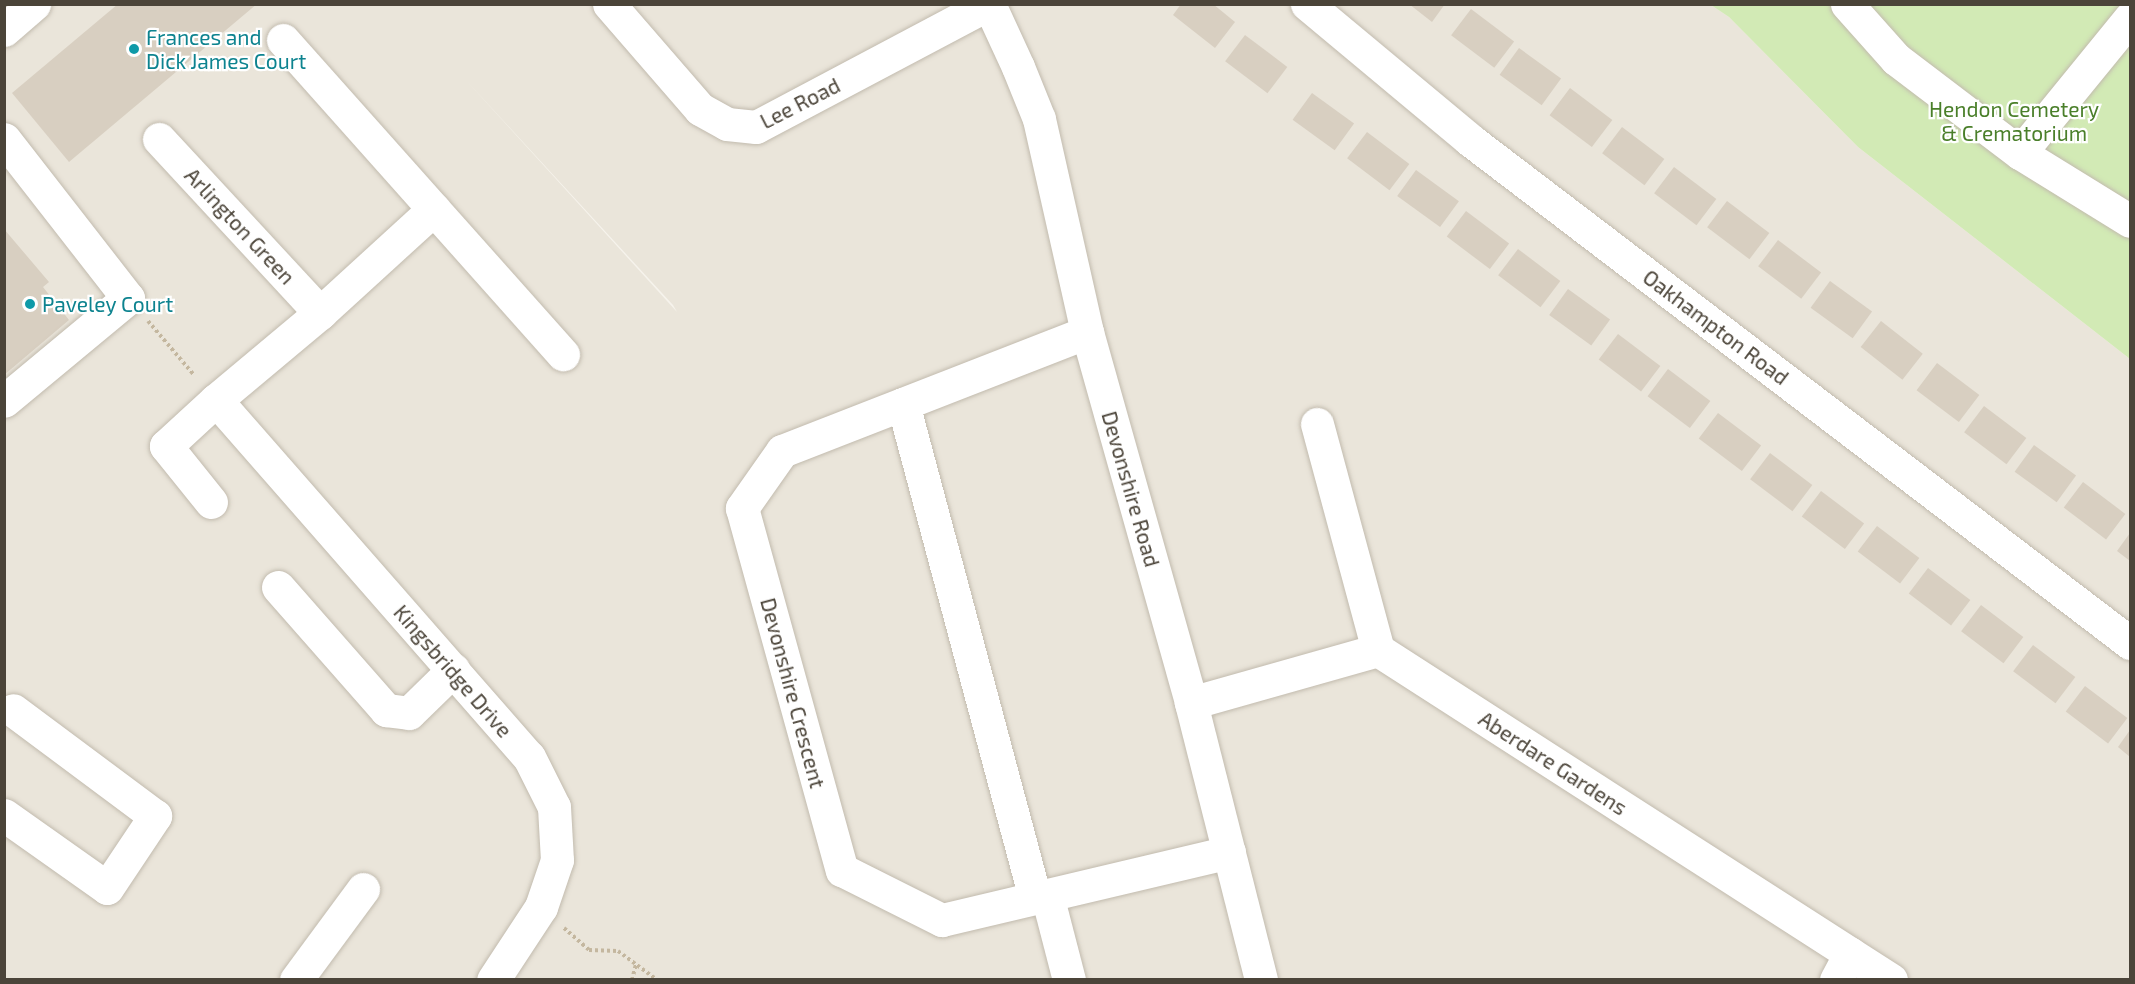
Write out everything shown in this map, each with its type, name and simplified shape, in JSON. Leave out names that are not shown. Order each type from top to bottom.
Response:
[{"type":"street","points":[[4,30],[34,4]]},
{"type":"street","name":"Lee Road","points":[[609,4],[700,108],[727,124],[756,127],[988,4]]},
{"type":"street","name":"Devonshire Road","points":[[988,4],[1018,67],[1039,119],[1088,332],[1191,703],[1261,980]]},
{"type":"street","name":"Oakhampton Road","points":[[1307,4],[1470,140],[2130,644]]},
{"type":"street","points":[[1847,4],[1896,59],[2020,153],[2130,221]]},
{"type":"street","points":[[2020,153],[2130,18]]},
{"type":"street","points":[[283,40],[563,354]]},
{"type":"street","points":[[4,139],[137,308],[4,401]]},
{"type":"street","name":"Arlington Green","points":[[159,139],[320,313]]},
{"type":"street","points":[[211,502],[166,446],[216,399],[320,313],[434,209]]},
{"type":"street","name":"Devonshire Crescent","points":[[1088,332],[782,451],[742,508],[842,870],[942,920],[1229,852]]},
{"type":"street","name":"Kingsbridge Drive","points":[[216,399],[529,758],[554,807],[557,860],[541,907],[493,980]]},
{"type":"street","points":[[903,404],[1041,896],[1069,980]]},
{"type":"street","points":[[1191,703],[1378,650],[1317,424]]},
{"type":"street","points":[[278,587],[386,710],[409,713],[453,670]]},
{"type":"street","name":"Aberdare Gardens","points":[[1378,650],[1843,967],[1891,980]]},
{"type":"street","points":[[4,815],[107,888],[155,816],[8,712]]},
{"type":"street","points":[[296,980],[363,889]]},
{"type":"path","points":[[137,308],[193,373]]},
{"type":"path","points":[[541,907],[589,950],[618,951],[657,980]]},
{"type":"path","points":[[632,980],[636,964]]},
{"type":"shaded area","points":[[5,5],[1711,5],[1729,17],[1858,147],[2130,359],[2130,979],[5,980]],"holes":[[[464,78],[673,305],[677,312]]]},
{"type":"green space","name":"Hendon Cemetery & Crematorium","points":[[1711,5],[2130,5],[2130,359],[1858,147],[1729,17]]},
{"type":"building","name":"Frances and Dick James Court","points":[[118,4],[257,4],[69,162],[12,93]]},
{"type":"building","points":[[1181,4],[1213,4],[1235,22],[1215,48],[1173,15]]},
{"type":"building","points":[[1409,4],[1445,4],[1432,22]]},
{"type":"building","points":[[1471,9],[1514,41],[1494,68],[1451,35]]},
{"type":"building","points":[[1245,35],[1287,67],[1267,93],[1225,61]]},
{"type":"building","points":[[1519,48],[1561,79],[1542,105],[1500,75]]},
{"type":"building","points":[[1570,88],[1612,120],[1592,147],[1550,115]]},
{"type":"building","points":[[1312,93],[1354,124],[1335,150],[1293,120]]},
{"type":"building","points":[[1622,127],[1664,159],[1644,185],[1602,153]]},
{"type":"building","points":[[1367,132],[1409,164],[1389,190],[1347,158]]},
{"type":"building","points":[[1674,167],[1716,199],[1696,225],[1654,193]]},
{"type":"building","points":[[1416,170],[1459,201],[1440,227],[1397,196]]},
{"type":"building","points":[[1727,201],[1769,233],[1749,259],[1707,227]]},
{"type":"building","points":[[1466,211],[1509,243],[1490,269],[1447,237]]},
{"type":"building","name":"Paveley Court","points":[[4,229],[49,282],[43,287],[69,320],[4,375]]},
{"type":"building","points":[[1778,240],[1821,272],[1801,299],[1758,266]]},
{"type":"building","points":[[1518,249],[1560,281],[1540,307],[1498,275]]},
{"type":"building","points":[[1830,281],[1872,312],[1853,338],[1811,308]]},
{"type":"building","points":[[1568,289],[1610,320],[1591,345],[1549,315]]},
{"type":"building","points":[[1881,321],[1923,354],[1902,380],[1861,347]]},
{"type":"building","points":[[1618,334],[1660,366],[1641,391],[1599,360]]},
{"type":"building","points":[[1937,363],[1979,395],[1959,422],[1917,390]]},
{"type":"building","points":[[1668,369],[1710,401],[1690,428],[1648,396]]},
{"type":"building","points":[[1984,406],[2026,438],[2006,464],[1964,432]]},
{"type":"building","points":[[1718,413],[1761,445],[1742,471],[1699,439]]},
{"type":"building","points":[[2034,445],[2076,476],[2057,502],[2015,472]]},
{"type":"building","points":[[1770,453],[1812,485],[1792,511],[1750,479]]},
{"type":"building","points":[[2083,482],[2125,514],[2106,539],[2064,508]]},
{"type":"building","points":[[1821,491],[1864,523],[1845,549],[1802,517]]},
{"type":"building","points":[[1877,526],[1919,558],[1900,583],[1858,552]]},
{"type":"building","points":[[2130,533],[2130,561],[2117,551]]},
{"type":"building","points":[[1928,568],[1970,600],[1951,625],[1909,594]]},
{"type":"building","points":[[1981,605],[2023,637],[2003,663],[1961,631]]},
{"type":"building","points":[[2033,645],[2075,677],[2055,703],[2013,671]]},
{"type":"building","points":[[2085,686],[2127,718],[2108,743],[2066,712]]},
{"type":"building","points":[[2130,730],[2130,757],[2118,747]]},
{"type":"place","name":"Frances and Dick James Court","points":[[134,49]]},
{"type":"place","name":"Paveley Court","points":[[30,304]]}]
